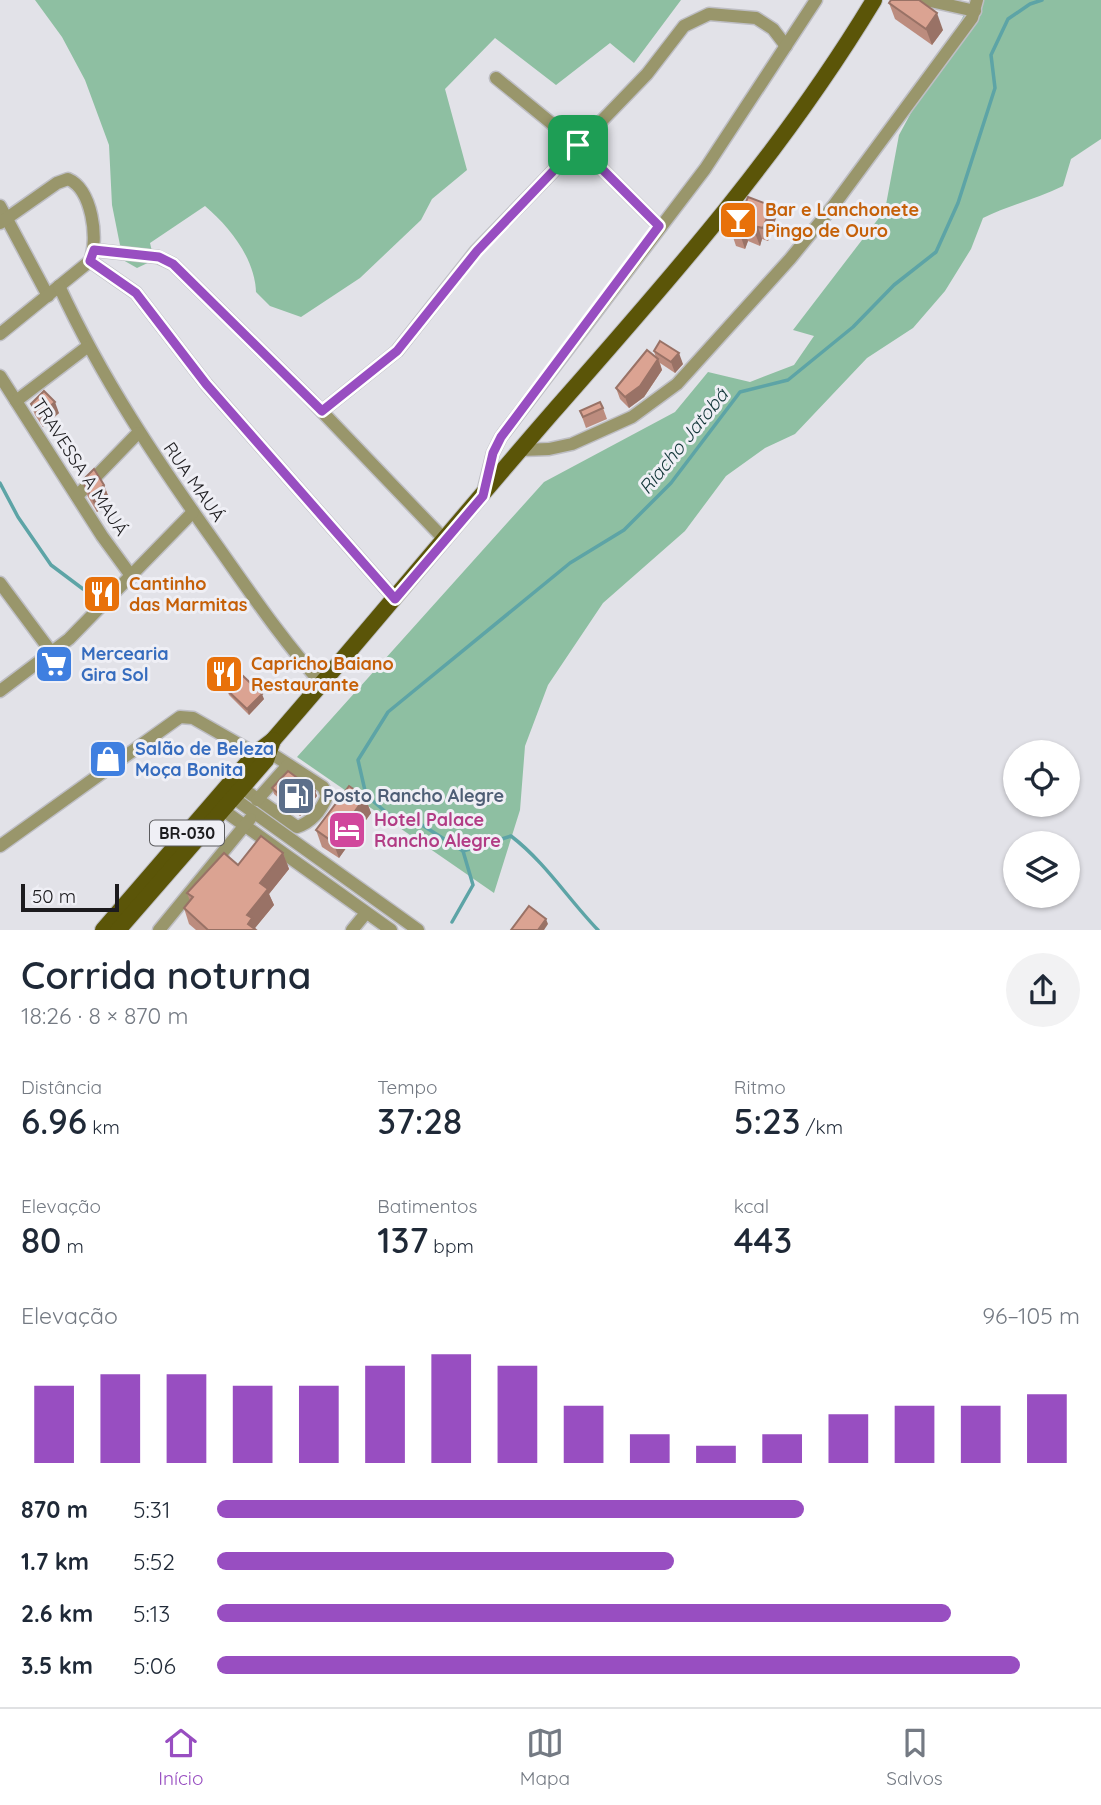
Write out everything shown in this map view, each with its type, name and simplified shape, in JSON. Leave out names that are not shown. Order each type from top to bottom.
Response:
[{"type":"main road","name":"BR-030","points":[[118,930],[322,684],[756,176],[822,82],[874,0]]},
{"type":"main road","name":"BR-030","points":[[103,930],[227,798]]},
{"type":"street","points":[[483,496],[490,462],[501,437],[705,169],[816,0]]},
{"type":"street","points":[[521,450],[549,449],[572,444],[632,417],[677,384],[834,205],[913,100],[976,5],[926,0]]},
{"type":"street","points":[[322,411],[397,351],[477,251],[648,74],[684,26],[695,18],[709,14],[756,18],[773,29],[786,46]]},
{"type":"street","points":[[496,78],[578,145],[659,226]]},
{"type":"street","points":[[0,334],[48,296],[92,255],[94,225],[79,187],[71,180],[57,183],[4,221]]},
{"type":"street","points":[[0,206],[4,221],[48,296]]},
{"type":"street","points":[[92,255],[159,257],[187,275],[445,540]]},
{"type":"street","points":[[92,255],[136,293],[206,384],[395,599]]},
{"type":"street","name":"RUA MAUÁ","points":[[59,286],[87,347],[138,433],[280,634],[322,684]]},
{"type":"street","points":[[16,401],[87,347]]},
{"type":"street","name":"TRAVESSA A MAUÁ","points":[[0,376],[132,577]]},
{"type":"street","points":[[77,496],[138,433]]},
{"type":"street","points":[[0,691],[52,653],[132,577],[193,512]]},
{"type":"street","points":[[0,583],[52,653]]},
{"type":"street","points":[[0,846],[180,717],[194,718],[266,751],[323,787],[327,796],[308,823],[297,827],[256,806],[227,798]]},
{"type":"street","points":[[159,930],[245,825],[256,806],[288,765]]},
{"type":"street","points":[[227,798],[245,825],[391,930]]},
{"type":"street","points":[[256,806],[418,930]]},
{"type":"street","points":[[351,902],[359,887]]},
{"type":"street","points":[[352,930],[366,913]]},
{"type":"green space","points":[[35,0],[681,0],[634,63],[610,43],[556,85],[495,38],[445,89],[467,170],[432,199],[421,220],[360,278],[301,317],[270,306],[256,292],[251,268],[240,244],[205,206],[150,243],[154,260],[137,268],[123,260],[112,205],[109,145],[85,80],[62,37]]},
{"type":"green space","points":[[972,0],[1101,0],[1101,139],[1071,159],[1063,186],[983,218],[971,249],[945,291],[913,328],[867,358],[795,434],[765,448],[726,476],[685,531],[603,603],[548,685],[525,746],[520,810],[494,893],[297,757],[544,482],[675,412],[708,372],[750,382],[794,365],[814,336],[793,330],[885,210],[899,135]]},
{"type":"building","points":[[891,0],[919,0],[937,13],[926,29],[889,3]]},
{"type":"building","points":[[748,197],[772,206],[763,228],[758,227],[755,233],[744,229],[741,237],[732,234]]},
{"type":"building","points":[[660,341],[679,353],[671,362],[654,351]]},
{"type":"building","points":[[647,350],[658,359],[640,386],[625,397],[616,388]]},
{"type":"building","points":[[44,391],[55,402],[39,416],[31,404]]},
{"type":"building","points":[[600,402],[603,408],[583,417],[580,411]]},
{"type":"building","points":[[94,469],[104,485],[91,496],[82,481]]},
{"type":"building","points":[[242,675],[262,694],[247,709],[227,690]]},
{"type":"building","points":[[288,771],[315,791],[298,811],[272,788]]},
{"type":"building","points":[[349,786],[365,797],[333,842],[316,830]]},
{"type":"building","points":[[261,836],[283,853],[260,883],[268,889],[247,915],[252,918],[248,924],[256,930],[208,930],[184,908],[193,897],[187,893],[224,853],[238,865]]},
{"type":"building","points":[[529,906],[546,919],[538,930],[511,930]]},
{"type":"waterway","name":"Riacho Jatobá","points":[[452,922],[473,885],[463,851],[422,825],[388,814],[366,795],[358,760],[388,712],[570,563],[624,530],[671,483],[740,392],[788,380],[853,327],[894,285],[936,252],[958,203],[995,88],[991,55],[1008,19],[1030,4],[1042,0]]},
{"type":"waterway","points":[[0,483],[18,517],[51,565],[83,589]]},
{"type":"waterway","points":[[463,851],[511,836],[546,869],[598,930]]},
{"type":"place","name":"Bar e Lanchonete Pingo de Ouro","points":[[738,220]]},
{"type":"place","name":"Cantinho das Marmitas","points":[[102,594]]},
{"type":"place","name":"Mercearia Gira Sol","points":[[54,664]]},
{"type":"place","name":"Capricho Baiano Restaurante","points":[[224,674]]},
{"type":"place","name":"Salão de Beleza Moça Bonita","points":[[108,759]]},
{"type":"place","name":"Posto Rancho Alegre","points":[[296,796]]},
{"type":"place","name":"Hotel Palace Rancho Alegre","points":[[347,830]]},
{"type":"route","points":[[578,145],[659,226],[501,437],[487,471],[483,496],[395,599],[206,384],[146,304],[128,285],[90,261],[94,250],[159,257],[173,264],[322,411],[377,370],[397,351],[477,251],[578,145]]}]
